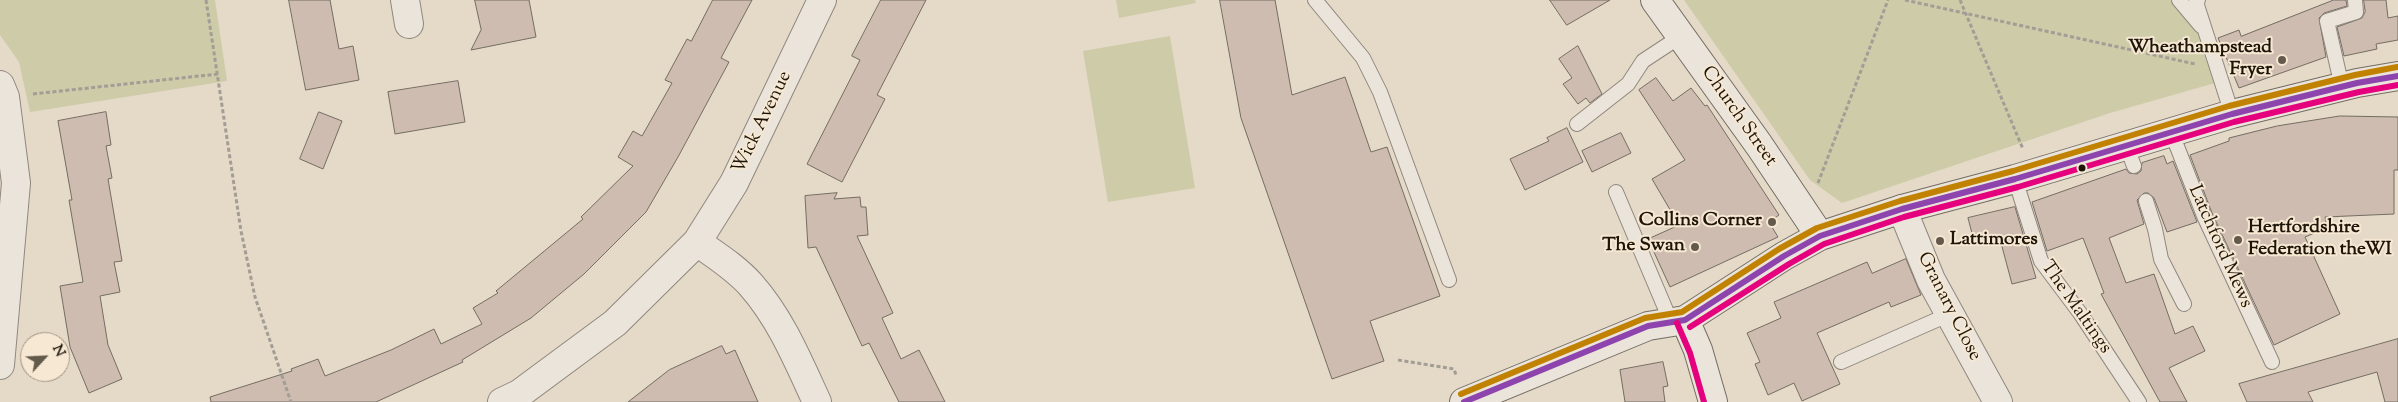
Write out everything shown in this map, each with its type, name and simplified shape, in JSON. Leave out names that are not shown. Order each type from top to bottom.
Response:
[{"type":"street","name":"Wick Avenue","points":[[502,402],[519,394],[616,323],[696,242],[734,183],[822,0]]},
{"type":"street","name":"Church Street","points":[[1655,0],[1759,145],[1820,236]]},
{"type":"street","points":[[1462,392],[1648,326],[1678,321],[1820,236],[1902,209],[2024,176],[2130,155],[2170,131],[2342,87],[2398,76]]},
{"type":"street","points":[[0,365],[16,183],[2,91]]},
{"type":"street","name":"Granary Close","points":[[1902,209],[1931,280],[1998,402]]},
{"type":"street","points":[[696,242],[731,266],[750,284],[767,306],[786,336],[816,402]]},
{"type":"street","points":[[1678,321],[1698,350],[1713,402]]},
{"type":"lane","points":[[1315,0],[1363,58],[1380,92],[1449,280]]},
{"type":"lane","points":[[2179,0],[2204,31]]},
{"type":"lane","points":[[2198,0],[2196,2],[2204,31],[2232,114]]},
{"type":"lane","points":[[2342,87],[2327,21],[2356,12],[2355,0]]},
{"type":"lane","points":[[1577,124],[1628,84],[1644,61],[1681,36]]},
{"type":"lane","name":"Latchford Mews","points":[[2170,131],[2204,216],[2272,362]]},
{"type":"lane","name":"The Maltings","points":[[2024,176],[2040,261],[2080,313],[2139,402]]},
{"type":"lane","points":[[1616,192],[1678,321]]},
{"type":"lane","points":[[2146,201],[2155,228],[2161,258],[2184,304]]},
{"type":"lane","points":[[1841,362],[1950,314]]},
{"type":"path","points":[[206,0],[241,231],[255,297],[291,402]]},
{"type":"path","points":[[1816,188],[1888,0]]},
{"type":"path","points":[[1905,0],[2216,69]]},
{"type":"path","points":[[1960,0],[2024,176]]},
{"type":"path","points":[[2,91],[218,74]]},
{"type":"path","points":[[1398,360],[1454,369],[1462,392]]},
{"type":"shaded area","points":[[0,0],[215,0],[227,81],[30,112],[19,62],[0,35]]},
{"type":"shaded area","points":[[1116,0],[1195,0],[1196,3],[1119,18]]},
{"type":"shaded area","points":[[1684,0],[2204,0],[2215,83],[2110,113],[1842,203],[1810,180]]},
{"type":"shaded area","points":[[1170,36],[1195,188],[1108,202],[1083,51]]},
{"type":"building","points":[[289,0],[330,0],[339,49],[353,46],[359,80],[306,90]]},
{"type":"building","points":[[475,0],[529,0],[536,37],[471,50],[481,30]]},
{"type":"building","points":[[713,0],[752,0],[721,58],[729,62],[678,157],[646,212],[584,274],[531,318],[462,360],[463,362],[376,402],[211,402],[210,397],[292,371],[291,369],[318,359],[325,376],[391,350],[434,329],[441,344],[482,324],[473,308],[498,293],[496,291],[583,219],[581,217],[633,166],[618,157],[633,131],[642,136],[672,83],[665,80],[687,39],[691,41]]},
{"type":"building","points":[[881,0],[926,0],[877,95],[885,99],[842,182],[807,164],[860,60],[852,56]]},
{"type":"building","points":[[1220,0],[1275,0],[1292,95],[1345,77],[1371,152],[1387,147],[1440,296],[1370,321],[1384,361],[1332,379],[1241,118]]},
{"type":"building","points":[[1550,0],[1610,0],[1567,25]]},
{"type":"building","points":[[2334,0],[2346,0],[2347,6],[2324,13],[2319,18],[2326,57],[2239,88],[2218,38],[2239,30],[2241,36]]},
{"type":"building","points":[[2364,0],[2386,0],[2388,18],[2398,16],[2398,40],[2376,44],[2377,49],[2344,56],[2337,27],[2362,18],[2365,12]]},
{"type":"building","points":[[1578,46],[1602,94],[1590,103],[1586,98],[1578,104],[1563,84],[1572,78],[1559,59]]},
{"type":"building","points":[[1656,78],[1673,101],[1691,88],[1705,106],[1707,105],[1779,215],[1769,222],[1778,237],[1670,287],[1648,239],[1679,225],[1652,179],[1685,160],[1639,90]]},
{"type":"building","points":[[458,81],[465,122],[395,134],[388,92]]},
{"type":"building","points":[[106,112],[111,145],[106,146],[112,178],[108,179],[122,261],[114,262],[120,292],[100,296],[108,345],[122,379],[89,393],[70,347],[70,332],[68,332],[60,286],[83,282],[69,200],[72,200],[58,121]]},
{"type":"building","points":[[319,112],[342,121],[323,169],[300,159]]},
{"type":"building","points":[[2340,116],[2398,117],[2398,170],[2394,170],[2394,214],[2325,217],[2327,228],[2305,237],[2340,314],[2274,345],[2212,213],[2190,155],[2229,141],[2229,138],[2277,126]]},
{"type":"building","points":[[1567,128],[1583,162],[1525,190],[1510,159],[1549,141],[1547,138]]},
{"type":"building","points":[[1621,133],[1631,153],[1592,172],[1582,151]]},
{"type":"building","points":[[2164,156],[2167,164],[2173,161],[2197,222],[2167,232],[2154,198],[2148,193],[2144,193],[2137,200],[2144,224],[2109,238],[2126,283],[2154,274],[2175,334],[2193,326],[2205,351],[2169,368],[2187,402],[2160,402],[2101,294],[2104,293],[2083,238],[2047,251],[2032,202],[2126,169],[2129,173],[2137,174],[2141,171],[2142,163]]},
{"type":"building","points":[[837,193],[834,199],[860,197],[861,207],[866,207],[868,235],[857,236],[893,313],[882,318],[901,359],[919,350],[945,402],[899,402],[869,343],[862,346],[816,247],[808,248],[805,196]]},
{"type":"building","points":[[2015,207],[2036,278],[2012,284],[2000,239],[1975,245],[1968,218]]},
{"type":"building","points":[[1906,259],[1921,295],[1891,307],[1889,302],[1817,333],[1840,384],[1802,401],[1794,383],[1768,395],[1755,364],[1760,362],[1747,333],[1781,318],[1774,302],[1867,262],[1872,273]]},
{"type":"building","points":[[2398,339],[2398,402],[2385,402],[2377,372],[2308,392],[2313,402],[2247,402],[2239,384]]},
{"type":"building","points":[[722,346],[726,354],[735,350],[758,402],[628,402],[669,370]]},
{"type":"building","points":[[1663,362],[1668,386],[1663,387],[1665,402],[1625,402],[1620,370]]},
{"type":"transit line","points":[[1461,394],[1645,318],[1682,312],[1779,249],[1817,228],[1900,201],[2013,171],[2229,106],[2355,75],[2397,67]]},
{"type":"transit line","points":[[1464,402],[1648,326],[1685,320],[1784,256],[1820,236],[1902,209],[2015,179],[2232,114],[2357,83],[2398,76]]},
{"type":"transit line","points":[[1690,327],[1824,244],[1904,217],[2018,187],[2234,122],[2359,92],[2398,85]]},
{"type":"transit line","points":[[1677,323],[1690,353],[1704,402]]},
{"type":"place","name":"Wheathampstead Fryer","points":[[2282,60]]},
{"type":"place","name":"Collins Corner","points":[[1772,222]]},
{"type":"place","name":"Hertfordshire Federation theWI","points":[[2238,240]]},
{"type":"place","name":"Lattimores","points":[[1940,241]]},
{"type":"place","name":"The Swan","points":[[1695,247]]}]
